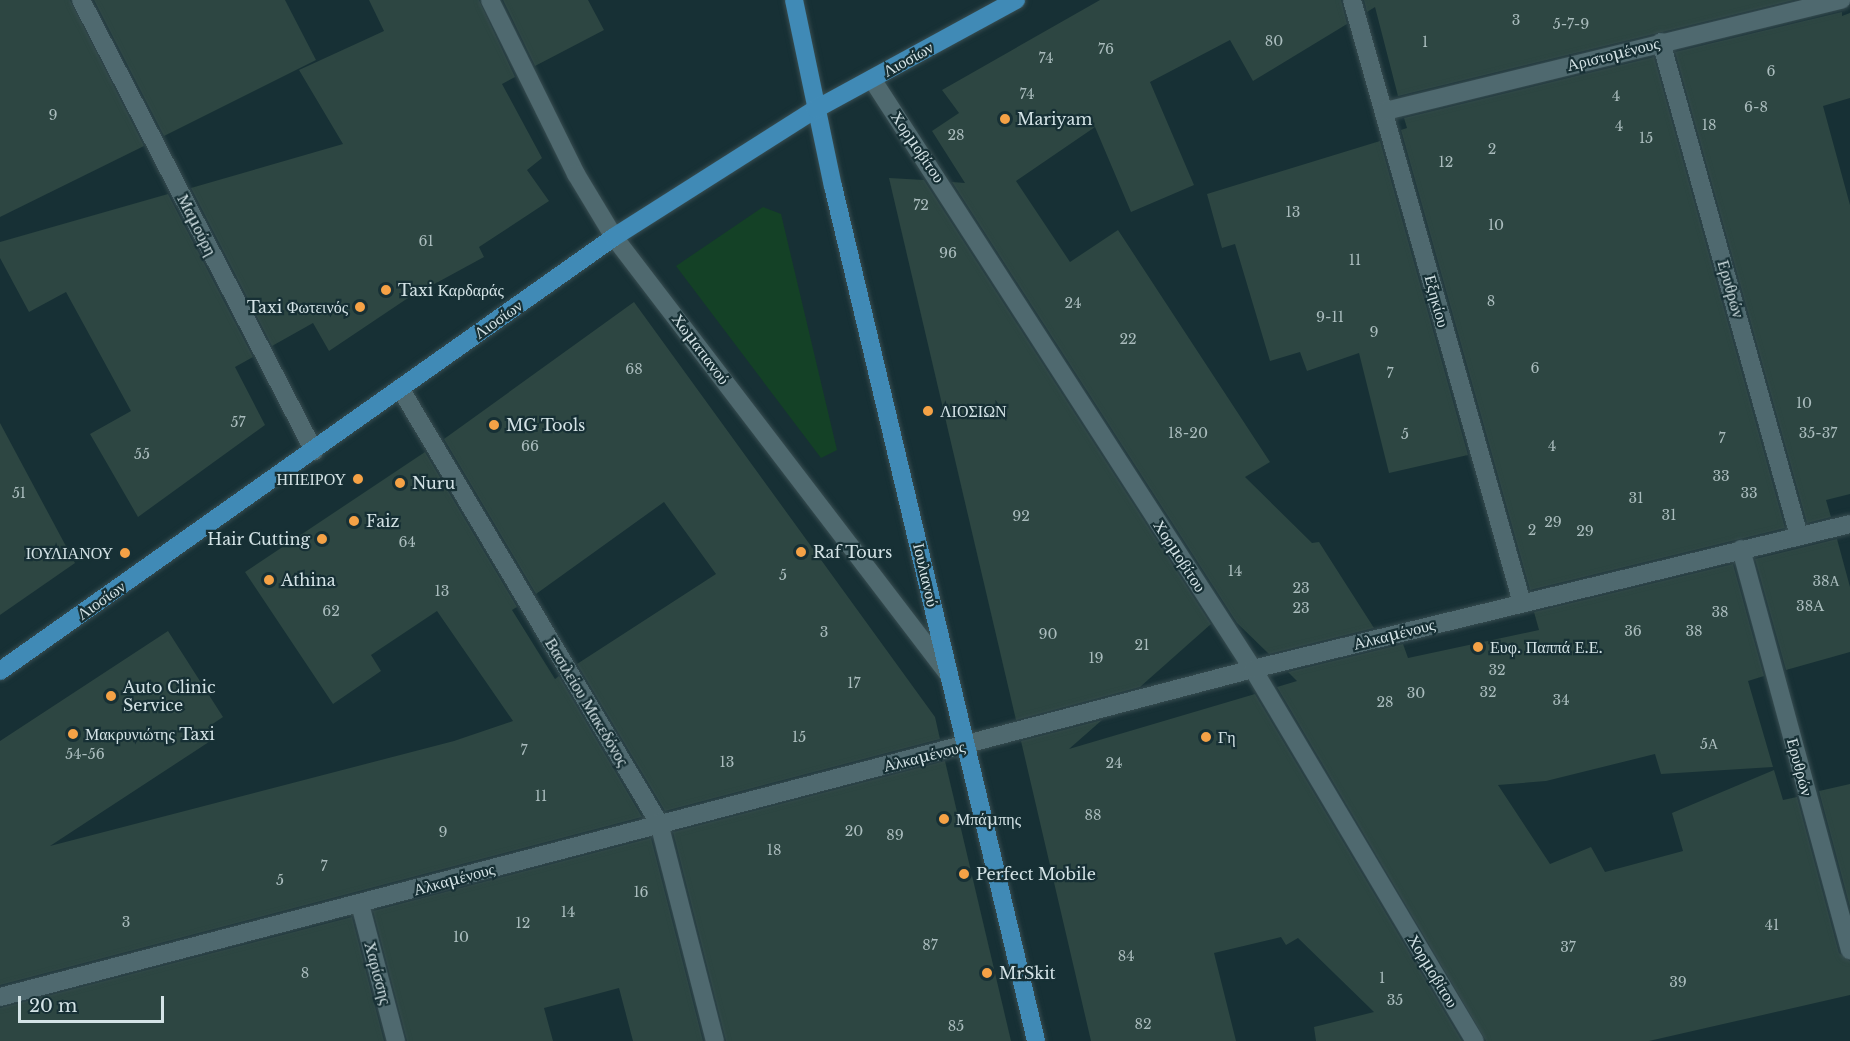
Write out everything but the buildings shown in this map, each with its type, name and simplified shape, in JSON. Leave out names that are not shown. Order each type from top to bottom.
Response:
[{"type":"main road","name":"Ιουλιανού","points":[[794,0],[816,109],[1036,1041]]},
{"type":"main road","name":"Λιοσίων","points":[[0,671],[614,237],[816,109],[1017,0]]},
{"type":"street","name":"Μαμούρη","points":[[81,0],[314,451]]},
{"type":"street","name":"Χωματιανού","points":[[490,0],[576,174],[614,237],[949,675]]},
{"type":"street","name":"Εξηκίου","points":[[1352,0],[1522,603]]},
{"type":"street","name":"Αριστομένους","points":[[1385,111],[1661,42],[1842,0]]},
{"type":"street","name":"Ερυθρών","points":[[1661,42],[1799,536]]},
{"type":"street","name":"Χορμοβίτου","points":[[872,79],[1253,669],[1475,1041]]},
{"type":"street","name":"Βασιλείου Μακεδόνος","points":[[400,388],[659,823],[715,1041]]},
{"type":"street","name":"Αλκαμένους","points":[[0,997],[360,904],[659,823],[966,746],[1253,669],[1850,524]]},
{"type":"street","name":"Ερυθρών","points":[[1741,549],[1850,950]]},
{"type":"street","name":"Χαρίσσης","points":[[360,904],[396,1041]]},
{"type":"green space","points":[[763,207],[781,214],[837,450],[821,458],[676,266]]},
{"type":"place","name":"Mariyam","points":[[1005,119]]},
{"type":"place","name":"Taxi Καρδαράς","points":[[386,290]]},
{"type":"place","name":"Taxi Φωτεινός","points":[[360,307]]},
{"type":"place","name":"ΛΙΟΣΙΩΝ","points":[[928,411]]},
{"type":"place","name":"MG Tools","points":[[494,425]]},
{"type":"place","name":"ΗΠΕΙΡΟΥ","points":[[358,479]]},
{"type":"place","name":"Nuru","points":[[400,483]]},
{"type":"place","name":"Faiz","points":[[354,521]]},
{"type":"place","name":"Hair Cutting","points":[[322,539]]},
{"type":"place","name":"Raf Tours","points":[[801,552]]},
{"type":"place","name":"ΙΟΥΛΙΑΝΟΥ","points":[[125,553]]},
{"type":"place","name":"Athina","points":[[269,580]]},
{"type":"place","name":"Ευφ. Παππά Ε.Ε.","points":[[1478,647]]},
{"type":"place","name":"Auto Clinic Service","points":[[111,696]]},
{"type":"place","name":"Μακρυνιώτης Taxi","points":[[73,734]]},
{"type":"place","name":"Γη","points":[[1206,737]]},
{"type":"place","name":"Μπάμπης","points":[[944,819]]},
{"type":"place","name":"Perfect Mobile","points":[[964,874]]},
{"type":"place","name":"MrSkit","points":[[987,973]]}]
